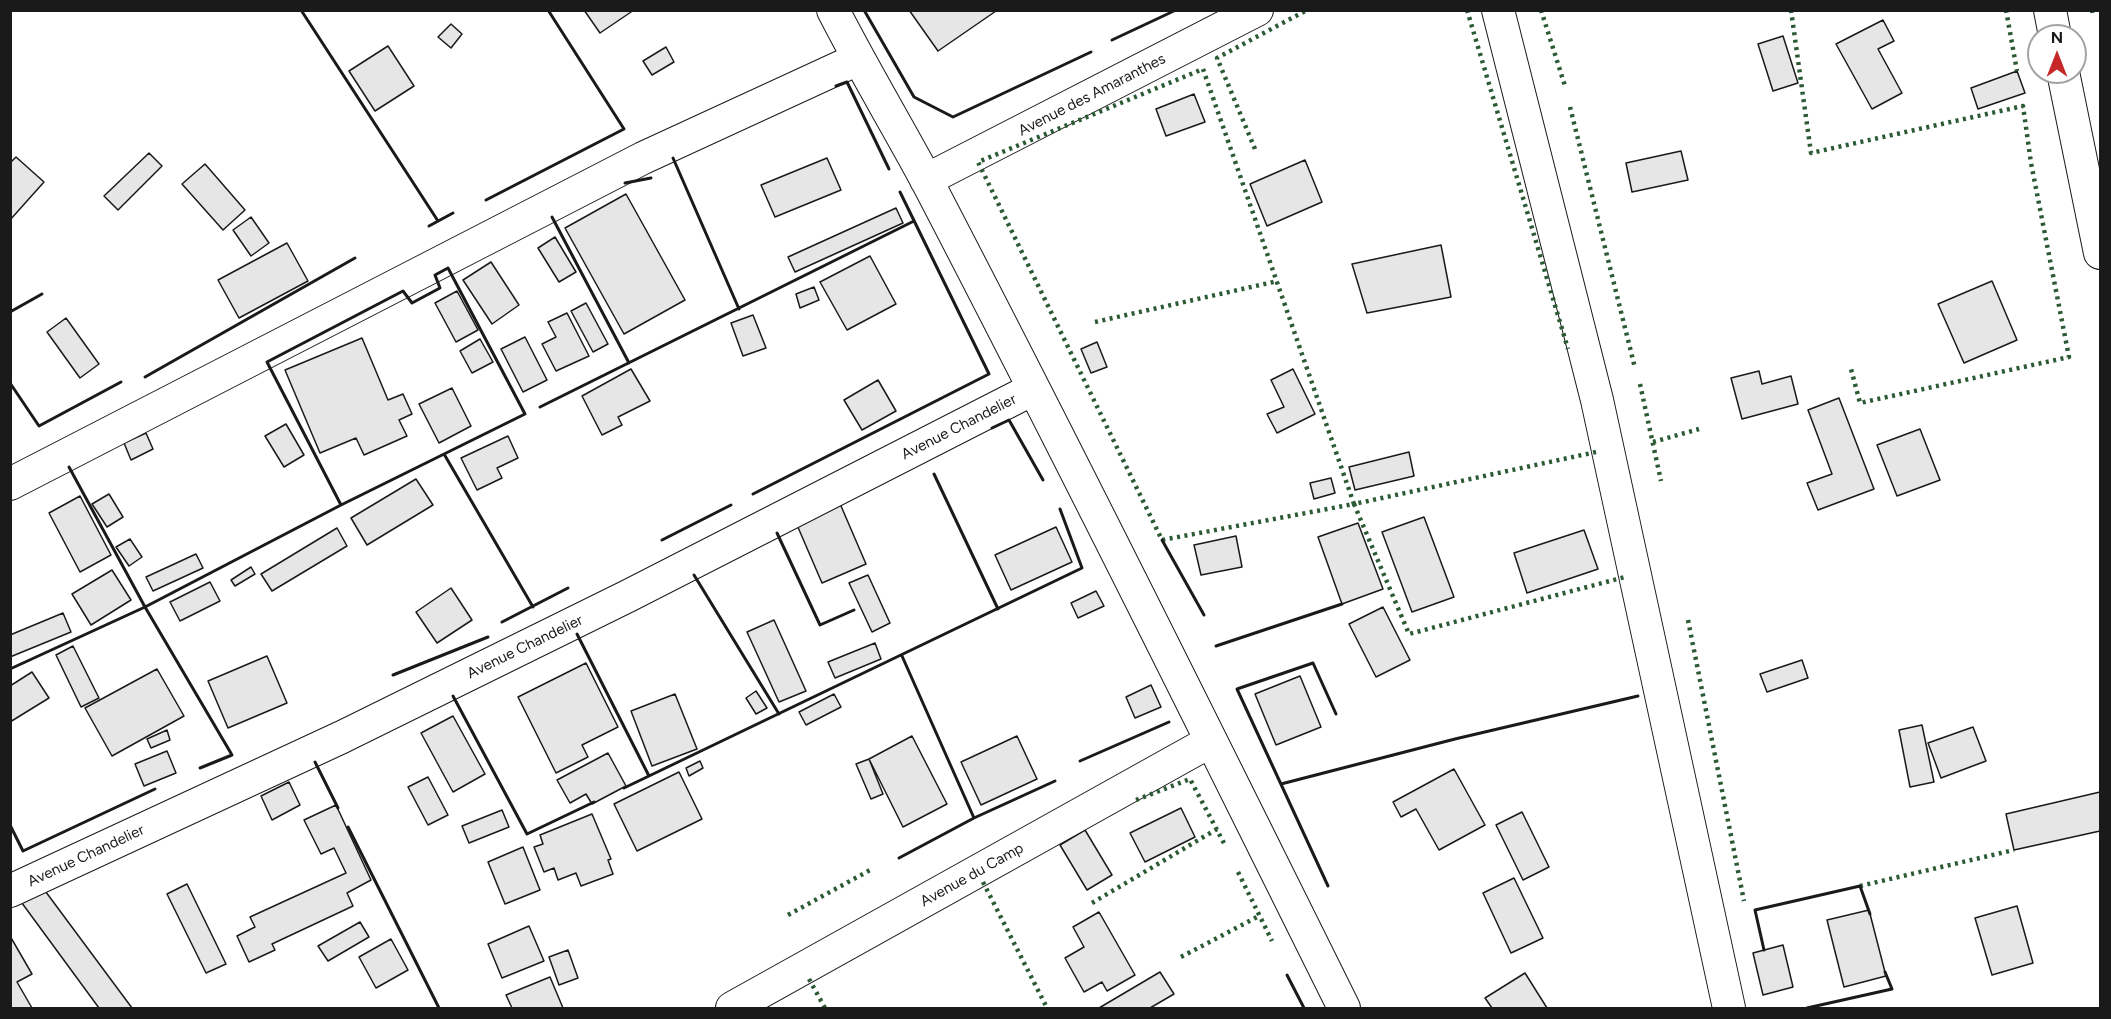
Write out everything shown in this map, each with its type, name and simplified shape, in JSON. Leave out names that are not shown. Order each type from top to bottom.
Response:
[{"type":"street","points":[[833,10],[926,180],[1344,1008]]},
{"type":"street","name":"Avenue des Amaranthes","points":[[926,180],[1257,10]]},
{"type":"street","points":[[1498,10],[1597,400],[1729,1008]]},
{"type":"street","points":[[10,484],[643,158],[858,59]]},
{"type":"street","points":[[2065,84],[2100,253]]},
{"type":"street","name":"Avenue Chandelier","points":[[10,891],[342,737],[628,596],[1033,390]]},
{"type":"street","name":"Avenue du Camp","points":[[732,1008],[1211,741]]},
{"type":"building","points":[[584,10],[634,10],[600,33]]},
{"type":"building","points":[[909,10],[995,10],[996,11],[938,51]]},
{"type":"building","points":[[1883,20],[1894,41],[1878,49],[1902,93],[1872,109],[1836,44]]},
{"type":"building","points":[[451,24],[462,34],[451,48],[438,37]]},
{"type":"building","points":[[1783,36],[1798,83],[1773,91],[1758,44]]},
{"type":"building","points":[[388,46],[414,86],[375,111],[349,71]]},
{"type":"building","points":[[666,47],[674,62],[652,75],[643,61]]},
{"type":"building","points":[[2017,71],[2025,93],[1978,109],[1971,88]]},
{"type":"building","points":[[1194,94],[1205,122],[1166,136],[1156,109]]},
{"type":"building","points":[[1681,151],[1688,180],[1632,192],[1626,163]]},
{"type":"building","points":[[149,153],[162,166],[118,210],[104,196]]},
{"type":"building","points":[[16,157],[44,182],[10,220],[10,163]]},
{"type":"building","points":[[827,158],[841,190],[775,217],[761,185]]},
{"type":"building","points":[[1305,160],[1322,202],[1267,226],[1250,184]]},
{"type":"building","points":[[205,164],[245,210],[223,230],[182,184]]},
{"type":"building","points":[[626,194],[685,300],[624,334],[565,228]]},
{"type":"building","points":[[896,208],[903,223],[795,272],[788,257]]},
{"type":"building","points":[[251,217],[269,243],[251,256],[233,230]]},
{"type":"building","points":[[555,237],[576,272],[559,282],[538,248]]},
{"type":"building","points":[[287,243],[308,281],[239,318],[218,280]]},
{"type":"building","points":[[1441,245],[1451,297],[1367,313],[1352,264]]},
{"type":"building","points":[[870,256],[896,304],[847,330],[820,282]]},
{"type":"building","points":[[491,262],[519,305],[492,324],[463,280]]},
{"type":"building","points":[[1992,281],[2017,340],[1964,363],[1938,304]]},
{"type":"building","points":[[814,287],[819,300],[800,308],[796,294]]},
{"type":"building","points":[[457,291],[478,330],[456,342],[435,303]]},
{"type":"building","points":[[586,303],[608,344],[593,352],[571,311]]},
{"type":"building","points":[[567,313],[589,356],[556,371],[542,344],[556,337],[548,322]]},
{"type":"building","points":[[753,315],[766,348],[743,356],[731,323]]},
{"type":"building","points":[[66,318],[99,364],[80,378],[47,332]]},
{"type":"building","points":[[525,337],[547,380],[523,392],[501,349]]},
{"type":"building","points":[[362,338],[388,400],[403,394],[412,414],[399,420],[407,436],[364,455],[356,438],[320,453],[285,370]]},
{"type":"building","points":[[480,339],[493,362],[472,373],[460,351]]},
{"type":"building","points":[[1097,342],[1107,367],[1091,373],[1081,349]]},
{"type":"building","points":[[631,369],[650,401],[618,417],[622,425],[602,435],[582,396]]},
{"type":"building","points":[[1293,369],[1315,414],[1277,433],[1267,414],[1284,407],[1271,380]]},
{"type":"building","points":[[1759,371],[1762,384],[1791,376],[1798,404],[1742,419],[1731,378]]},
{"type":"building","points":[[878,380],[896,411],[862,430],[844,400]]},
{"type":"building","points":[[452,388],[471,426],[439,443],[419,404]]},
{"type":"building","points":[[1839,398],[1874,489],[1818,510],[1807,483],[1832,474],[1808,410]]},
{"type":"building","points":[[286,424],[304,455],[284,467],[265,436]]},
{"type":"building","points":[[1920,429],[1940,480],[1897,496],[1877,445]]},
{"type":"building","points":[[146,433],[153,449],[131,460],[124,443]]},
{"type":"building","points":[[508,436],[518,458],[497,468],[502,478],[477,490],[461,458]]},
{"type":"building","points":[[1409,452],[1414,476],[1355,490],[1349,467]]},
{"type":"building","points":[[1331,478],[1335,493],[1314,499],[1310,483]]},
{"type":"building","points":[[416,479],[433,505],[367,545],[351,518]]},
{"type":"building","points":[[109,494],[123,517],[107,527],[92,504]]},
{"type":"building","points":[[80,496],[111,555],[80,572],[49,513]]},
{"type":"building","points":[[838,499],[866,564],[822,583],[794,518]]},
{"type":"building","points":[[1424,517],[1454,597],[1412,612],[1382,532]]},
{"type":"building","points":[[1358,523],[1383,589],[1342,604],[1318,537]]},
{"type":"building","points":[[1056,527],[1072,562],[1011,590],[995,555]]},
{"type":"building","points":[[337,528],[347,546],[272,591],[261,574]]},
{"type":"building","points":[[1584,530],[1598,569],[1527,593],[1514,553]]},
{"type":"building","points":[[1236,536],[1242,567],[1201,575],[1194,545]]},
{"type":"building","points":[[130,539],[142,557],[129,566],[116,547]]},
{"type":"building","points":[[196,554],[203,568],[153,591],[146,577]]},
{"type":"building","points":[[251,567],[255,574],[235,586],[231,580]]},
{"type":"building","points":[[112,570],[131,600],[91,625],[72,594]]},
{"type":"building","points":[[868,575],[890,623],[872,632],[849,583]]},
{"type":"building","points":[[210,582],[220,601],[180,621],[170,602]]},
{"type":"building","points":[[451,588],[472,620],[437,643],[416,612]]},
{"type":"building","points":[[1096,591],[1104,606],[1078,618],[1071,603]]},
{"type":"building","points":[[1383,607],[1410,660],[1376,677],[1349,624]]},
{"type":"building","points":[[63,613],[71,632],[10,657],[10,635]]},
{"type":"building","points":[[774,620],[806,691],[779,702],[747,632]]},
{"type":"building","points":[[875,643],[881,659],[835,678],[828,662]]},
{"type":"building","points":[[73,646],[99,698],[81,707],[56,655]]},
{"type":"building","points":[[267,656],[287,703],[228,728],[208,681]]},
{"type":"building","points":[[1802,660],[1808,678],[1767,692],[1760,674]]},
{"type":"building","points":[[586,663],[618,727],[582,745],[588,757],[556,773],[518,697]]},
{"type":"building","points":[[157,669],[184,716],[112,756],[85,708]]},
{"type":"building","points":[[32,672],[49,698],[10,722],[10,686]]},
{"type":"building","points":[[1300,676],[1321,727],[1276,745],[1255,694]]},
{"type":"building","points":[[1151,685],[1161,707],[1135,718],[1126,697]]},
{"type":"building","points":[[756,691],[767,708],[756,714],[746,698]]},
{"type":"building","points":[[675,694],[697,749],[652,766],[631,711]]},
{"type":"building","points":[[834,694],[841,707],[806,725],[799,712]]},
{"type":"building","points":[[453,716],[485,774],[453,792],[421,733]]},
{"type":"building","points":[[1922,725],[1934,782],[1910,787],[1899,730]]},
{"type":"building","points":[[1973,727],[1986,761],[1941,778],[1928,743]]},
{"type":"building","points":[[167,730],[170,740],[151,748],[147,739]]},
{"type":"building","points":[[912,736],[947,804],[903,827],[869,759]]},
{"type":"building","points":[[1017,736],[1037,779],[981,805],[961,762]]},
{"type":"building","points":[[167,751],[176,773],[144,786],[135,764]]},
{"type":"building","points":[[608,753],[626,786],[592,804],[586,794],[570,803],[557,780]]},
{"type":"building","points":[[869,759],[883,794],[871,799],[856,764]]},
{"type":"building","points":[[700,761],[703,768],[689,776],[686,768]]},
{"type":"building","points":[[1454,769],[1485,825],[1439,850],[1416,809],[1401,817],[1393,802]]},
{"type":"building","points":[[679,772],[702,819],[637,851],[614,804]]},
{"type":"building","points":[[428,777],[448,815],[428,825],[408,787]]},
{"type":"building","points":[[289,782],[300,805],[272,820],[261,796]]},
{"type":"building","points":[[2100,792],[2100,831],[2014,850],[2006,814]]},
{"type":"building","points":[[336,805],[371,880],[347,893],[353,906],[272,944],[275,950],[249,962],[237,936],[255,927],[250,917],[346,873],[334,848],[321,854],[304,820]]},
{"type":"building","points":[[1181,808],[1195,837],[1145,862],[1130,833]]},
{"type":"building","points":[[502,810],[509,827],[469,843],[462,826]]},
{"type":"building","points":[[1522,812],[1549,867],[1523,880],[1496,825]]},
{"type":"building","points":[[592,814],[611,859],[608,860],[613,874],[581,886],[576,873],[558,880],[554,868],[544,872],[534,847],[543,844],[540,835]]},
{"type":"building","points":[[1085,830],[1112,875],[1087,890],[1060,845]]},
{"type":"building","points":[[523,847],[540,890],[505,904],[488,862]]},
{"type":"building","points":[[1514,878],[1543,938],[1511,953],[1483,893]]},
{"type":"building","points":[[40,884],[132,1008],[99,1008],[19,899]]},
{"type":"building","points":[[187,884],[226,964],[206,973],[167,894]]},
{"type":"building","points":[[2017,906],[2033,963],[1992,975],[1975,918]]},
{"type":"building","points":[[1869,910],[1886,976],[1844,987],[1827,920]]},
{"type":"building","points":[[1099,912],[1135,975],[1107,991],[1102,982],[1084,992],[1065,958],[1084,947],[1073,927]]},
{"type":"building","points":[[360,922],[369,937],[328,961],[318,946]]},
{"type":"building","points":[[529,926],[544,961],[502,978],[488,944]]},
{"type":"building","points":[[10,936],[32,974],[17,982],[32,1008],[10,1008]]},
{"type":"building","points":[[391,939],[408,970],[376,988],[359,957]]},
{"type":"building","points":[[1783,945],[1793,987],[1763,995],[1753,953]]},
{"type":"building","points":[[568,950],[578,978],[559,985],[549,957]]},
{"type":"building","points":[[1160,972],[1174,994],[1150,1008],[1099,1008]]},
{"type":"building","points":[[1525,973],[1547,1008],[1492,1008],[1485,998]]},
{"type":"building","points":[[550,977],[563,1008],[512,1008],[506,995]]},
{"type":"hedge","points":[[1255,149],[1217,58],[1307,10]]},
{"type":"hedge","points":[[1467,10],[1568,349]]},
{"type":"hedge","points":[[1541,10],[1565,86]]},
{"type":"hedge","points":[[1791,10],[1811,153],[2023,106],[2031,163],[2069,357],[1860,403],[1851,369]]},
{"type":"hedge","points":[[2006,10],[2017,71]]},
{"type":"hedge","points":[[2092,10],[2093,17]]},
{"type":"hedge","points":[[1203,69],[1354,504],[1162,540],[978,162],[1203,69]]},
{"type":"hedge","points":[[1570,107],[1635,368]]},
{"type":"hedge","points":[[1095,322],[1278,281]]},
{"type":"hedge","points":[[1640,384],[1661,481]]},
{"type":"hedge","points":[[1653,442],[1699,429]]},
{"type":"hedge","points":[[1596,452],[1354,504],[1409,634],[1625,577]]},
{"type":"hedge","points":[[1688,620],[1744,901]]},
{"type":"hedge","points":[[1136,800],[1190,779],[1226,847]]},
{"type":"hedge","points":[[1092,903],[1217,829]]},
{"type":"hedge","points":[[1860,886],[2014,850]]},
{"type":"hedge","points":[[788,915],[872,869]]},
{"type":"hedge","points":[[1238,872],[1272,941]]},
{"type":"hedge","points":[[983,882],[1047,1008]]},
{"type":"hedge","points":[[1181,957],[1259,916]]},
{"type":"hedge","points":[[809,979],[825,1008]]},
{"type":"wall","points":[[301,10],[438,221]]},
{"type":"wall","points":[[486,200],[624,129],[548,10]]},
{"type":"wall","points":[[864,10],[914,97],[953,117],[1091,52]]},
{"type":"wall","points":[[1112,40],[1176,10]]},
{"type":"wall","points":[[836,86],[847,82],[889,169]]},
{"type":"wall","points":[[673,158],[739,309]]},
{"type":"wall","points":[[625,183],[651,178]]},
{"type":"wall","points":[[753,494],[989,374],[900,192]]},
{"type":"wall","points":[[429,226],[453,213]]},
{"type":"wall","points":[[552,217],[629,363]]},
{"type":"wall","points":[[540,407],[914,221]]},
{"type":"wall","points":[[145,377],[355,258]]},
{"type":"wall","points":[[448,268],[525,414],[341,505],[267,362],[403,291],[412,303],[440,288],[435,275],[448,268]]},
{"type":"wall","points":[[10,312],[42,294]]},
{"type":"wall","points":[[10,383],[39,426],[121,382]]},
{"type":"wall","points":[[992,428],[1009,420],[1043,480]]},
{"type":"wall","points":[[444,454],[533,607]]},
{"type":"wall","points":[[69,467],[145,607],[232,755],[200,768]]},
{"type":"wall","points":[[934,474],[998,609]]},
{"type":"wall","points":[[10,669],[145,607],[341,505]]},
{"type":"wall","points":[[662,540],[731,505]]},
{"type":"wall","points":[[624,788],[1082,568],[1060,509]]},
{"type":"wall","points":[[777,533],[820,625],[854,610]]},
{"type":"wall","points":[[1162,540],[1204,615]]},
{"type":"wall","points":[[694,575],[779,714]]},
{"type":"wall","points":[[502,622],[568,588]]},
{"type":"wall","points":[[1216,646],[1342,604]]},
{"type":"wall","points":[[577,634],[649,776]]},
{"type":"wall","points":[[393,675],[488,637]]},
{"type":"wall","points":[[902,656],[974,818]]},
{"type":"wall","points":[[1328,886],[1237,689],[1313,663],[1336,714]]},
{"type":"wall","points":[[453,696],[527,834],[594,802]]},
{"type":"wall","points":[[1281,784],[1455,739],[1638,696]]},
{"type":"wall","points":[[1080,761],[1169,722]]},
{"type":"wall","points":[[315,762],[338,808]]},
{"type":"wall","points":[[899,858],[974,818],[1055,781]]},
{"type":"wall","points":[[10,825],[23,851],[155,789]]},
{"type":"wall","points":[[348,827],[439,1008]]},
{"type":"wall","points":[[1764,950],[1755,910],[1860,886],[1870,914]]},
{"type":"wall","points":[[1807,1008],[1892,989],[1885,972]]},
{"type":"wall","points":[[1287,975],[1304,1008]]}]
